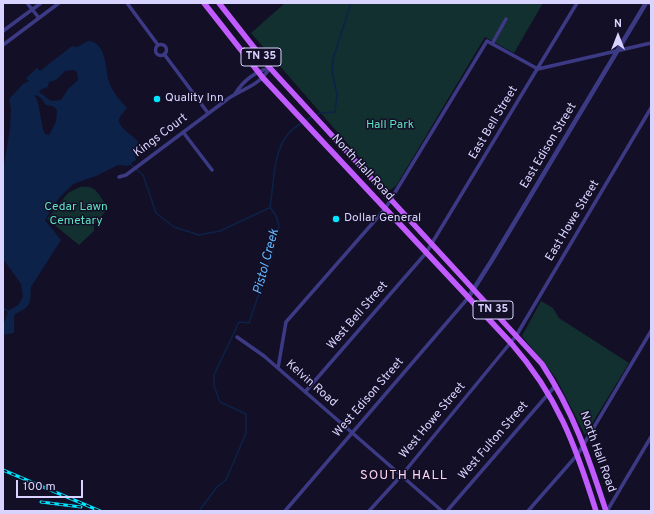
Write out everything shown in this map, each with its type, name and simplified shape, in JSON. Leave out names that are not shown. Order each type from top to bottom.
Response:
[{"type":"main road","name":"North Hall Road","points":[[204,3],[257,72],[510,343],[535,372],[564,420],[578,454],[596,511]]},
{"type":"main road","name":"North Hall Road","points":[[219,3],[270,68],[542,364],[556,385],[575,421],[606,511]]},
{"type":"street","points":[[27,3],[39,18]]},
{"type":"street","points":[[3,31],[41,3]]},
{"type":"street","points":[[3,45],[59,3]]},
{"type":"street","points":[[127,3],[158,45],[165,46],[166,49],[164,54]]},
{"type":"street","name":"East Bell Street","points":[[426,253],[577,3]]},
{"type":"street","name":"East Edison Street","points":[[468,298],[646,3]]},
{"type":"street","points":[[492,44],[506,19]]},
{"type":"street","points":[[278,368],[286,322],[385,209],[487,41],[538,69],[651,43]]},
{"type":"street","points":[[158,45],[155,50],[161,55],[164,54]]},
{"type":"street","points":[[164,54],[208,113]]},
{"type":"street","name":"Kings Court","points":[[118,177],[131,171],[184,132],[234,94],[239,87],[257,72],[270,68]]},
{"type":"street","name":"Kings Court","points":[[234,94],[244,91],[263,78],[270,68]]},
{"type":"street","name":"East Howe Street","points":[[510,343],[516,336],[651,108]]},
{"type":"street","points":[[184,132],[212,170]]},
{"type":"street","name":"West Bell Street","points":[[305,392],[426,253]]},
{"type":"street","name":"West Edison Street","points":[[285,511],[468,298]]},
{"type":"street","points":[[528,511],[578,454],[651,331]]},
{"type":"street","name":"Kelvin Road","points":[[237,337],[278,368],[442,511]]},
{"type":"street","name":"West Howe Street","points":[[369,511],[401,476],[510,343]]},
{"type":"street","name":"West Fulton Street","points":[[447,511],[556,385]]},
{"type":"street","points":[[606,511],[651,437]]},
{"type":"green space","name":"Hall Park","points":[[285,3],[543,3],[514,53],[485,37],[396,186],[390,190],[387,189],[251,33]]},
{"type":"green space","name":"Cedar Lawn Cemetary","points":[[85,186],[93,188],[106,205],[105,212],[94,225],[94,231],[79,245],[47,219],[68,193]]},
{"type":"green space","points":[[541,301],[553,308],[559,318],[629,363],[585,435],[556,378],[522,336]]},
{"type":"water","points":[[88,41],[99,46],[102,51],[109,82],[117,96],[127,108],[119,119],[119,122],[123,128],[138,141],[135,157],[136,160],[128,166],[118,165],[96,176],[73,184],[59,198],[45,220],[61,240],[31,287],[30,302],[26,308],[14,315],[14,333],[3,335],[3,321],[5,321],[8,311],[18,305],[23,297],[21,284],[3,259],[3,171],[10,128],[11,109],[9,99],[23,84],[29,81],[26,78],[37,68],[40,71],[72,46],[77,47]],"holes":[[[73,70],[77,72],[78,80],[68,89],[61,100],[51,101],[39,92],[40,90],[48,87],[49,82],[56,80],[65,71]],[[36,95],[41,98],[46,105],[53,106],[57,110],[56,122],[49,135],[45,134],[43,129]]]},
{"type":"waterway","name":"Pistol Creek","points":[[316,115],[320,113],[335,112],[337,95],[332,71],[333,59],[351,3]]},
{"type":"waterway","name":"Pistol Creek","points":[[305,121],[312,117]]},
{"type":"waterway","name":"Pistol Creek","points":[[199,511],[217,487],[226,480],[246,433],[246,414],[220,402],[214,386],[214,375],[239,322],[249,323],[273,252],[279,226],[276,216],[270,207],[276,160],[285,139],[292,130],[302,123]]},
{"type":"waterway","points":[[130,164],[143,175],[156,213],[174,227],[199,235],[220,231],[269,208]]},
{"type":"waterway","points":[[3,308],[8,311]]},
{"type":"railway","points":[[3,470],[100,511]]},
{"type":"railway","points":[[41,502],[81,507]]},
{"type":"place","name":"Quality Inn","points":[[157,99]]},
{"type":"place","name":"Dollar General","points":[[336,219]]},
{"type":"district","name":"SOUTH HALL","points":[[404,476]]}]
